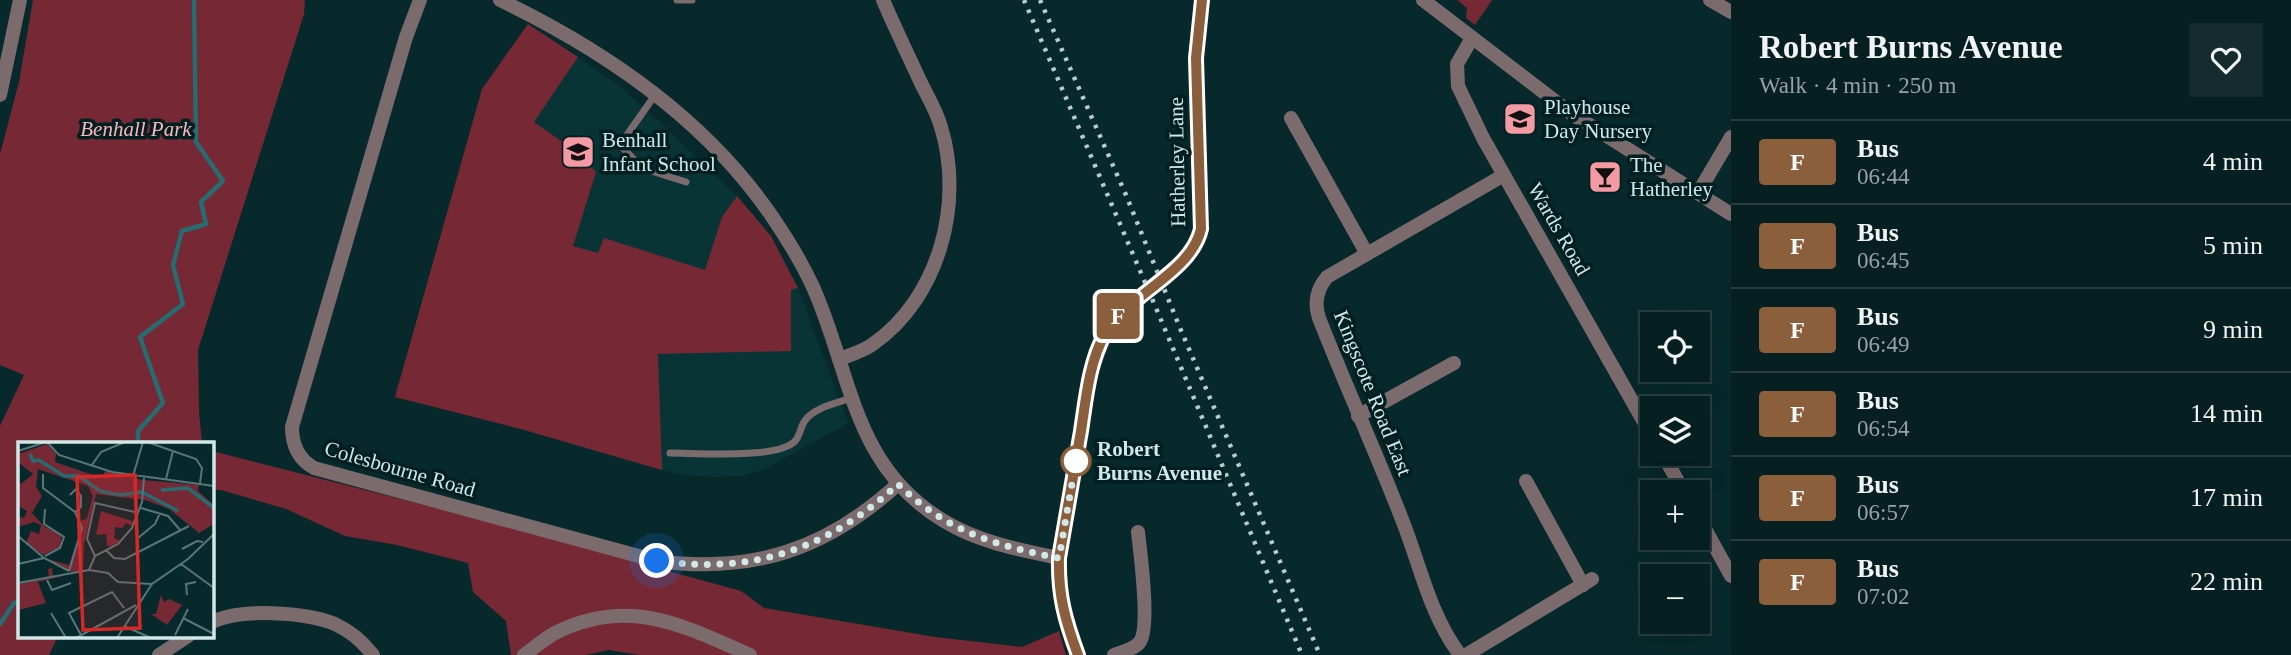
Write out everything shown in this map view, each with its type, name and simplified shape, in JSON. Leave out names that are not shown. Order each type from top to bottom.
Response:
[{"type":"street","points":[[0,95],[5,53],[20,0]]},
{"type":"street","name":"Colesbourne Road","points":[[420,0],[406,37],[292,427],[294,446],[302,460],[314,468],[657,561],[707,565],[758,561],[806,546],[860,516],[898,484]]},
{"type":"street","points":[[500,0],[566,34],[656,95],[707,139],[744,179],[773,217],[814,288],[865,435],[898,484],[928,510],[962,530],[1008,546],[1059,558]]},
{"type":"street","points":[[839,359],[872,345],[910,306],[937,258],[950,201],[948,162],[940,124],[883,0]]},
{"type":"street","name":"Hatherley Lane","points":[[1078,655],[1058,588],[1059,558],[1090,375],[1105,334],[1126,307],[1183,261],[1194,247],[1201,229],[1196,58],[1202,0]]},
{"type":"street","points":[[1423,0],[1572,114],[1731,214]]},
{"type":"street","points":[[1710,0],[1731,12]]},
{"type":"street","points":[[0,22],[15,25]]},
{"type":"street","name":"Wards Road","points":[[1472,38],[1457,65],[1458,86],[1504,176],[1640,415]]},
{"type":"street","points":[[1291,118],[1367,254]]},
{"type":"street","points":[[1698,193],[1731,137]]},
{"type":"street","name":"Kingscote Road East","points":[[1460,655],[1438,619],[1402,519],[1319,318],[1316,303],[1319,289],[1327,277],[1504,176]]},
{"type":"street","points":[[1358,416],[1454,363]]},
{"type":"street","points":[[1466,655],[1588,582],[1526,481]]},
{"type":"street","points":[[1114,655],[1138,644],[1143,636],[1145,596],[1138,532]]},
{"type":"street","points":[[1710,538],[1731,576]]},
{"type":"street","points":[[214,622],[253,615],[283,614],[313,618],[344,629],[373,655]]},
{"type":"street","points":[[524,655],[551,635],[567,628],[618,616],[649,617],[679,624],[750,655]]},
{"type":"street","points":[[159,655],[185,638]]},
{"type":"lane","points":[[677,0],[692,0]]},
{"type":"lane","points":[[656,95],[620,145],[642,168],[686,182]]},
{"type":"lane","points":[[670,453],[763,453],[783,447],[795,442],[804,422],[812,413],[852,398]]},
{"type":"shaded area","points":[[528,24],[616,83],[646,109],[737,196],[771,236],[798,288],[848,423],[765,469],[741,476],[713,477],[684,475],[653,468],[521,429],[395,397],[482,89]]},
{"type":"green space","name":"Benhall Park","points":[[33,0],[305,0],[304,14],[198,350],[202,442],[18,442],[18,638],[57,638],[49,655],[0,655],[0,426],[24,375],[0,365],[0,154],[19,82]]},
{"type":"green space","points":[[1457,0],[1492,0],[1475,25],[1466,18],[1467,8]]},
{"type":"green space","points":[[528,24],[578,57],[534,122],[574,150],[596,172],[573,246],[598,253],[604,238],[705,270],[722,217],[737,196],[771,236],[798,288],[791,290],[791,351],[658,354],[662,470],[521,429],[395,397],[482,89]]},
{"type":"green space","points":[[214,452],[483,520],[741,591],[764,608],[935,637],[1022,647],[1059,631],[1066,655],[639,655],[609,650],[586,655],[511,655],[506,621],[473,592],[468,563],[397,545],[345,536],[286,509],[214,490]]},
{"type":"waterway","points":[[138,442],[138,431],[163,403],[140,337],[183,304],[173,265],[182,231],[206,224],[201,202],[223,181],[196,142],[194,0]]},
{"type":"waterway","points":[[0,624],[14,603],[18,602]]},
{"type":"railway","points":[[1024,0],[1302,655]]},
{"type":"railway","points":[[1040,0],[1126,195],[1320,655]]},
{"type":"bus line","name":"F","points":[[1078,655],[1058,588],[1059,558],[1090,375],[1100,344],[1109,328],[1126,307],[1183,261],[1197,242],[1201,229],[1196,58],[1202,0]]},
{"type":"place","name":"Playhouse Day Nursery","points":[[1520,119]]},
{"type":"place","name":"Benhall Infant School","points":[[578,152]]},
{"type":"place","name":"The Hatherley","points":[[1605,177]]},
{"type":"place","name":"Robert Burns Avenue","points":[[1076,461]]},
{"type":"route","points":[[657,561],[733,564],[782,554],[806,546],[845,527],[898,484],[928,510],[962,530],[980,538],[1059,558],[1078,449],[1076,461]]}]
